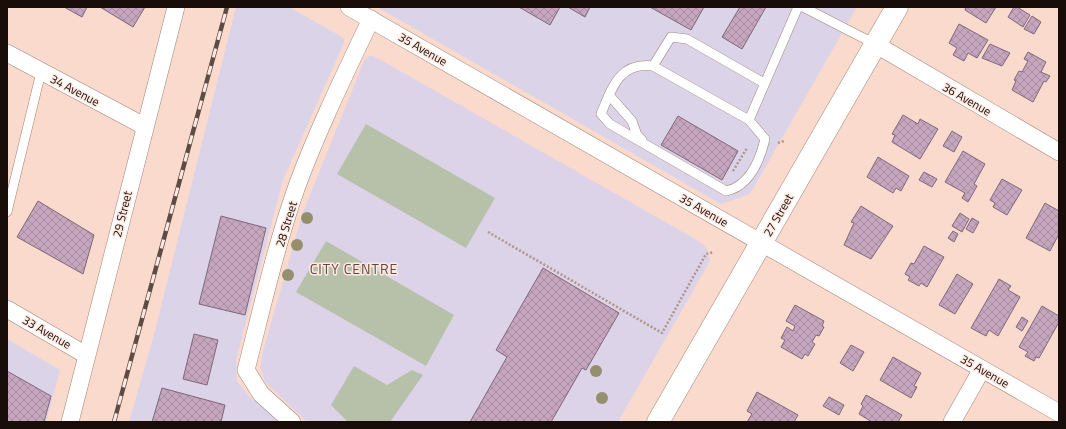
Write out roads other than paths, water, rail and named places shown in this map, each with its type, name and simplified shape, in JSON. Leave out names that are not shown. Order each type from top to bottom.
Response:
[{"type":"main road","name":"27 Street","points":[[658,422],[897,7]]},
{"type":"street","name":"29 Street","points":[[70,422],[144,126],[176,7]]},
{"type":"street","name":"35 Avenue","points":[[349,7],[1059,413]]},
{"type":"street","name":"28 Street","points":[[292,422],[261,394],[246,370],[269,280],[297,186],[334,97],[371,19]]},
{"type":"street","name":"36 Avenue","points":[[875,44],[1059,152]]},
{"type":"street","name":"34 Avenue","points":[[7,53],[144,126]]},
{"type":"street","name":"33 Avenue","points":[[7,309],[86,355]]},
{"type":"street","points":[[952,422],[982,369]]},
{"type":"lane","points":[[749,120],[798,7]]},
{"type":"lane","points":[[803,7],[875,44]]},
{"type":"lane","points":[[653,66],[671,37],[687,39],[764,83]]},
{"type":"lane","points":[[642,65],[653,66],[749,120],[765,139],[762,155],[751,174],[736,189],[726,191],[722,189],[610,124],[601,114],[615,82],[624,72],[642,65]]},
{"type":"lane","points":[[7,212],[41,72]]},
{"type":"lane","points":[[609,95],[632,121],[637,135],[645,143]]},
{"type":"railway","points":[[114,422],[227,7]]},
{"type":"district","name":"CITY CENTRE","points":[[354,268]]}]
